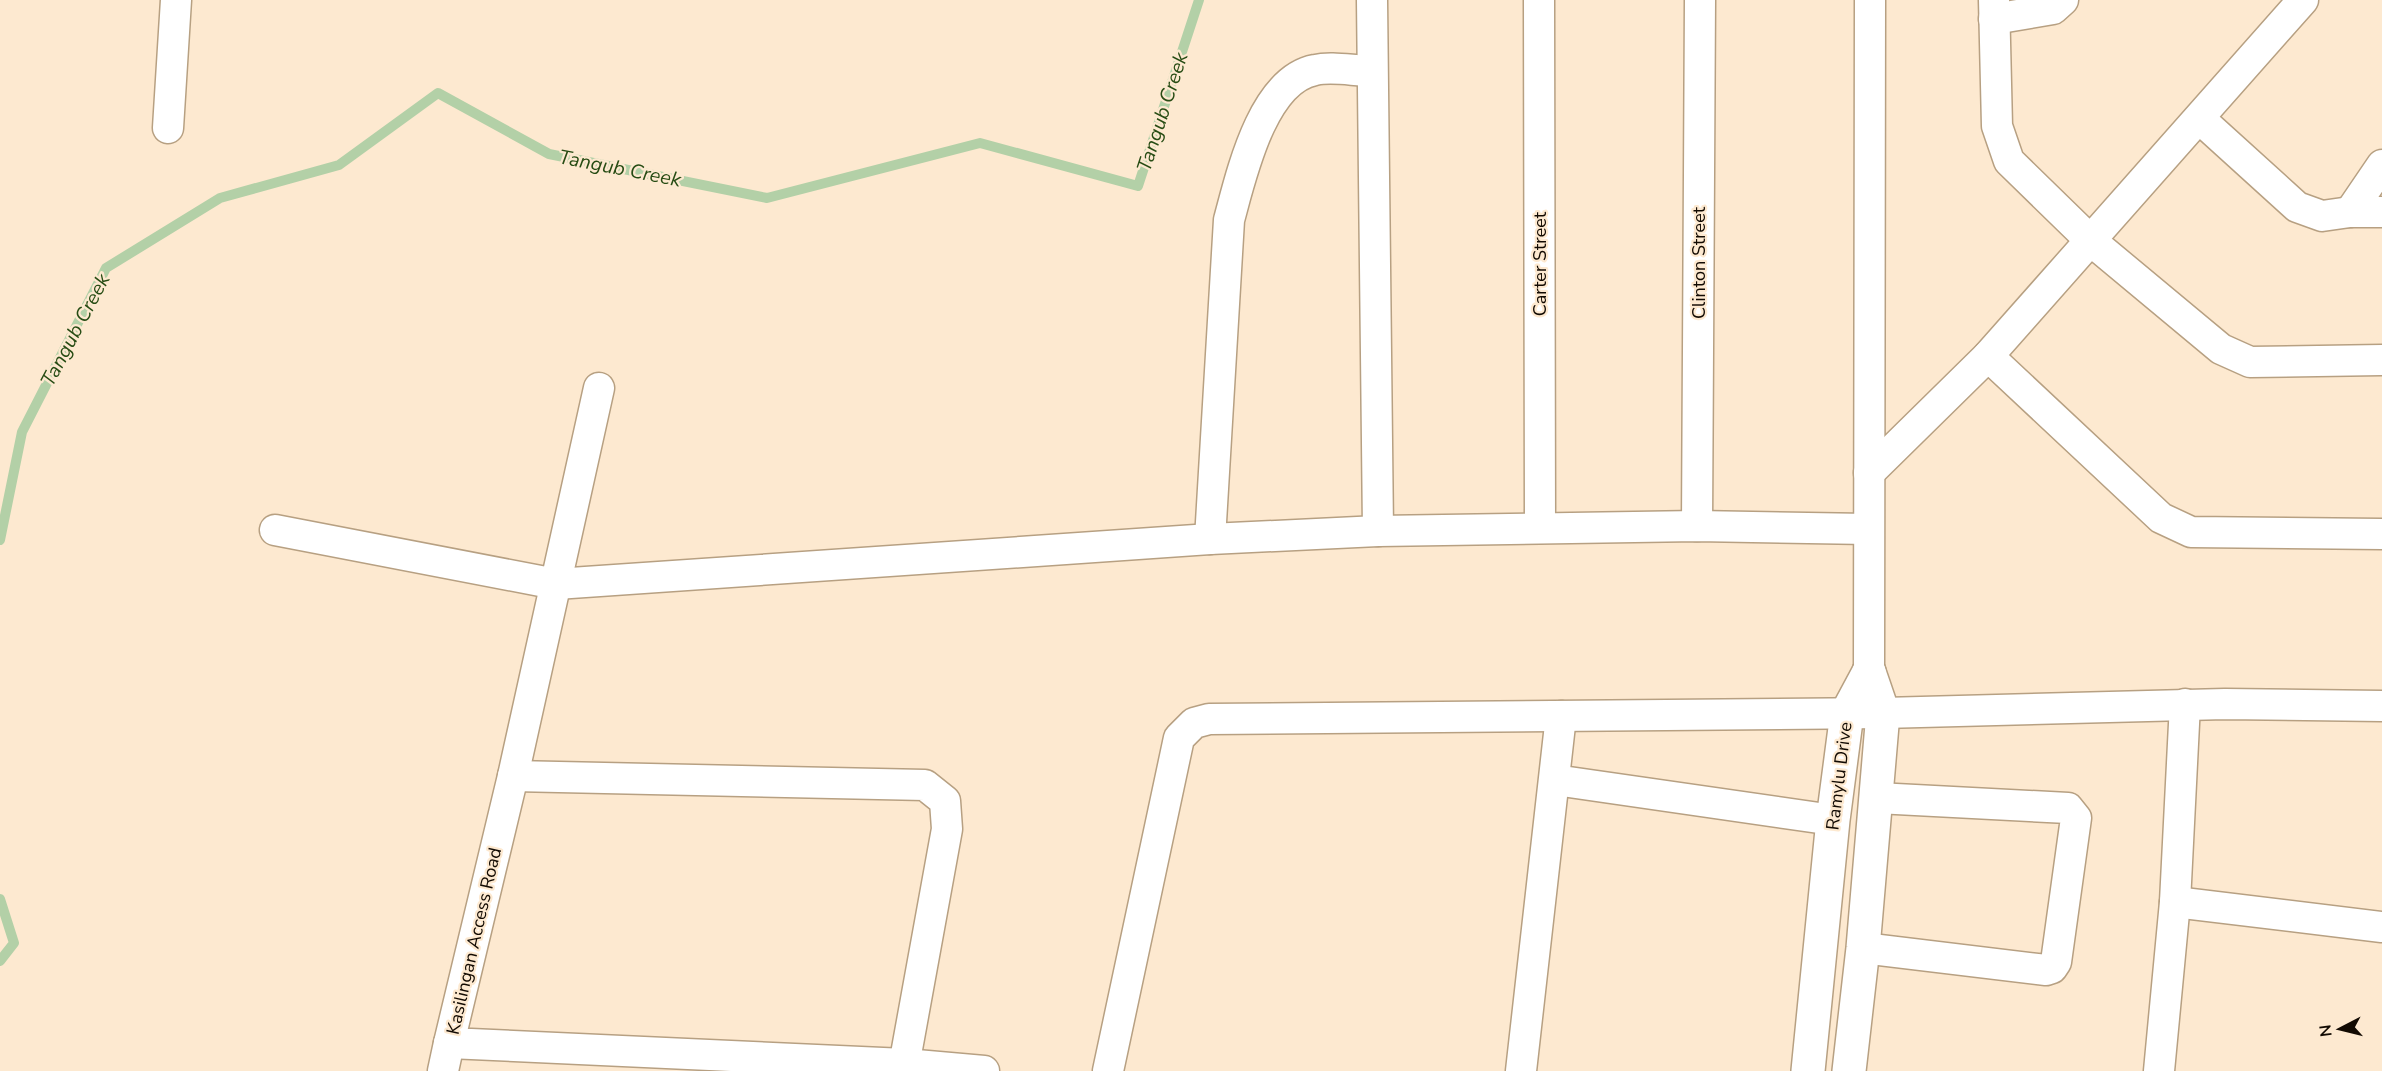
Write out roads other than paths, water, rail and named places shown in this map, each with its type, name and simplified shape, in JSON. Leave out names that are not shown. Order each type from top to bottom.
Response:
[{"type":"street","points":[[168,128],[176,0]]},
{"type":"street","points":[[1372,0],[1371,71],[1378,531]]},
{"type":"street","name":"Carter Street","points":[[1539,0],[1540,528]]},
{"type":"street","name":"Clinton Street","points":[[1697,526],[1700,0]]},
{"type":"street","points":[[1869,672],[1870,0]]},
{"type":"street","points":[[2063,0],[2053,9],[1994,10],[1997,126],[2009,161],[2090,240],[2221,349],[2250,362],[2382,360]]},
{"type":"street","points":[[1869,473],[1988,356],[2303,0]]},
{"type":"street","points":[[1210,539],[1229,220],[1243,171],[1265,114],[1291,82],[1315,70],[1371,71]]},
{"type":"street","points":[[2200,119],[2297,207],[2322,216],[2350,212],[2382,212]]},
{"type":"street","points":[[2350,212],[2382,165]]},
{"type":"street","points":[[1988,356],[2161,518],[2191,532],[2382,534]]},
{"type":"street","name":"Kasilingan Access Road","points":[[599,388],[513,776],[449,1042],[984,1071]]},
{"type":"street","points":[[275,530],[556,584],[1210,539],[1378,531],[1697,526],[1868,529]]},
{"type":"street","name":"Ramylu Drive","points":[[1808,1071],[1833,820],[1847,713],[1869,672]]},
{"type":"street","name":"Ramylu Drive","points":[[1849,1071],[1877,798],[1882,713],[1869,672]]},
{"type":"street","points":[[2159,1071],[2175,902],[2185,704]]},
{"type":"street","points":[[1108,1071],[1179,738],[1194,723],[1209,719],[1882,713],[2185,704],[2382,706]]},
{"type":"street","points":[[1521,1071],[1561,716]]},
{"type":"street","points":[[513,776],[925,785],[945,801],[947,829],[904,1067]]},
{"type":"street","points":[[1555,780],[1833,820]]},
{"type":"street","points":[[1863,948],[2052,968],[2056,962],[2076,818],[2068,808],[1877,798]]},
{"type":"street","points":[[2175,902],[2382,927]]},
{"type":"street","points":[[443,1071],[449,1042]]},
{"type":"waterway","name":"Tangub Creek","points":[[0,540],[22,432],[106,268],[220,198],[339,165],[438,93],[549,154],[767,198],[980,143],[1138,186],[1199,0]]},
{"type":"waterway","name":"Tangub Creek","points":[[0,899],[14,943],[0,961]]}]
